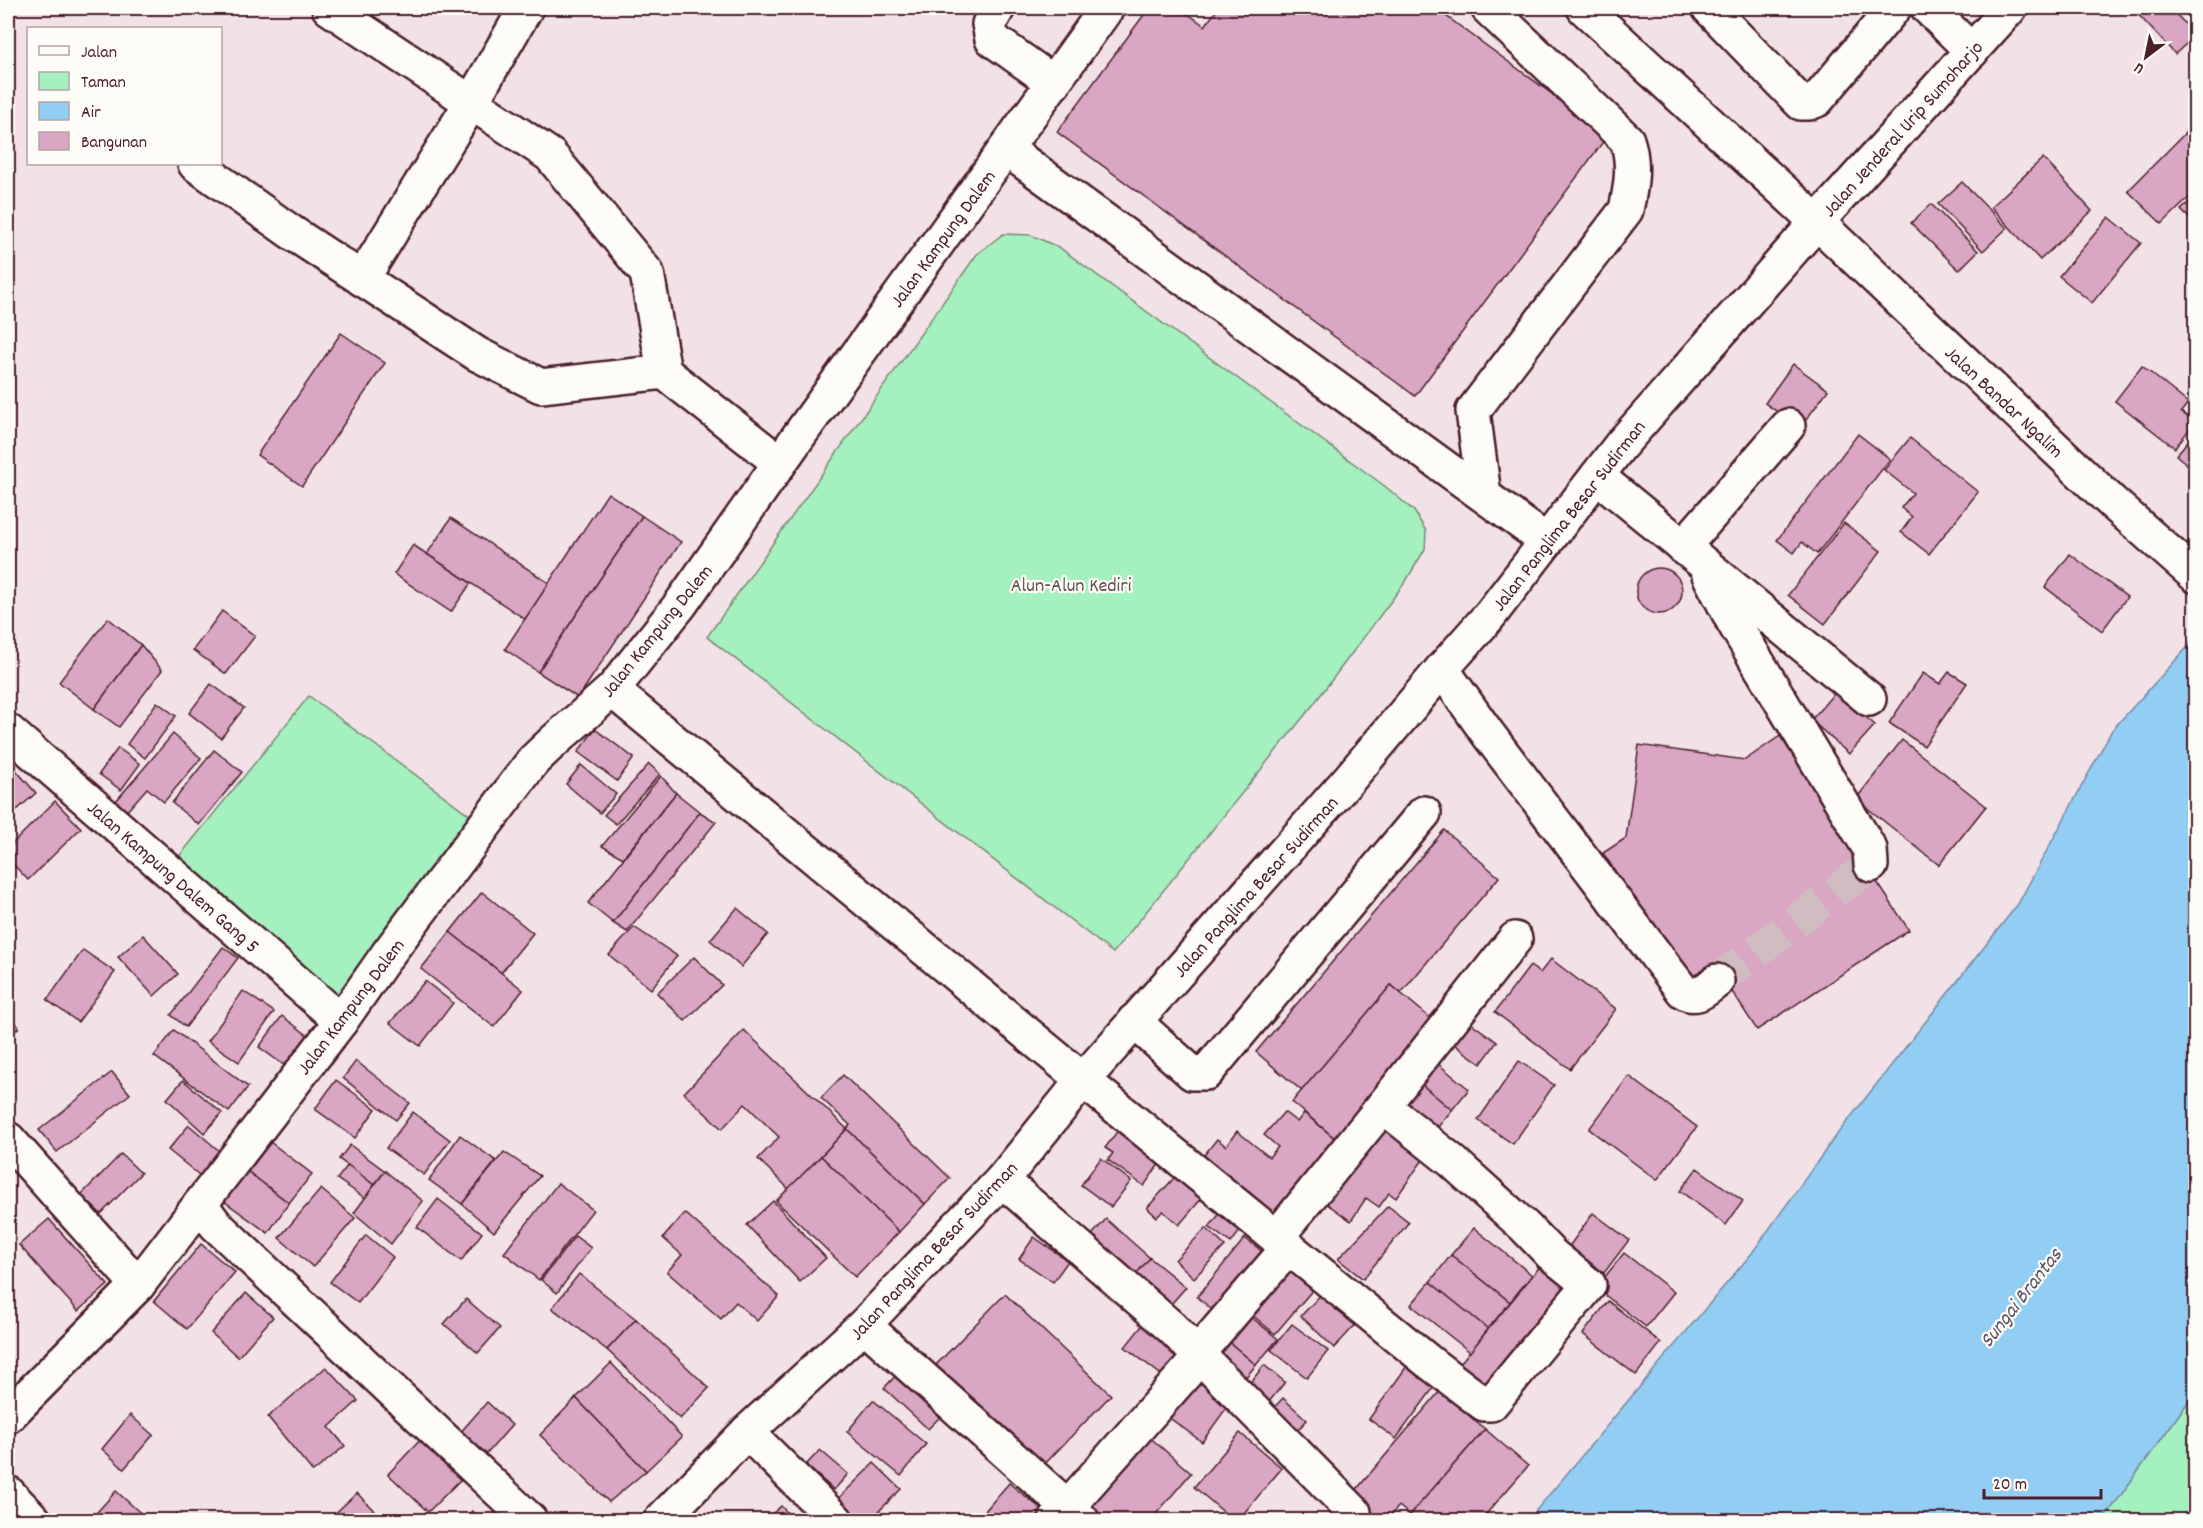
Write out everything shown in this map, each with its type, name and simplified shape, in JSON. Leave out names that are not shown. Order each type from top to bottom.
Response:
[{"type":"main road","points":[[328,8],[550,155],[647,273],[664,372],[780,462]]},
{"type":"main road","points":[[362,279],[471,103],[526,8]]},
{"type":"main road","points":[[998,8],[989,24],[992,39],[1054,83]]},
{"type":"main road","name":"Jalan Kampung Dalem","points":[[8,1416],[138,1285],[341,1021],[533,761],[612,690],[694,586],[780,462],[1107,8]]},
{"type":"main road","points":[[1484,495],[1473,411],[1626,210],[1632,184],[1631,152],[1627,140],[1488,8]]},
{"type":"main road","name":"Jalan Bandar Ngalim","points":[[1584,8],[1817,222],[2113,503],[2196,576]]},
{"type":"main road","points":[[1709,8],[1801,103],[1809,103],[1817,100],[1894,8]]},
{"type":"main road","points":[[1928,8],[1972,51]]},
{"type":"main road","name":"Jalan Jenderal Urip Sumoharjo","points":[[1817,222],[2010,8]]},
{"type":"main road","points":[[1006,149],[1545,540]]},
{"type":"main road","points":[[196,165],[362,279],[477,354],[541,386],[664,372]]},
{"type":"main road","name":"Jalan Panglima Besar Sudirman","points":[[661,1521],[747,1432],[864,1325],[1002,1180],[1083,1080],[1350,778],[1490,615],[1545,540],[1620,446],[1817,222]]},
{"type":"main road","points":[[1693,555],[1788,426]]},
{"type":"main road","points":[[1597,476],[1869,699]]},
{"type":"main road","points":[[1693,555],[1870,849],[1871,866]]},
{"type":"main road","points":[[1442,669],[1488,734],[1683,991],[1690,995],[1699,995],[1717,981]]},
{"type":"main road","points":[[612,690],[1282,1243],[1429,1362],[1486,1405],[1491,1404],[1589,1285],[1551,1254],[1525,1227],[1452,1161],[1383,1106]]},
{"type":"main road","name":"Jalan Kampung Dalem Gang 5","points":[[8,731],[341,1021]]},
{"type":"main road","points":[[1134,1021],[1192,1073],[1206,1073],[1424,813]]},
{"type":"main road","points":[[864,1325],[1068,1516],[1198,1355],[1383,1106],[1515,939]]},
{"type":"main road","points":[[8,1139],[138,1285]]},
{"type":"main road","points":[[1002,1180],[1171,1327],[1354,1512]]},
{"type":"main road","points":[[200,1204],[225,1233],[530,1521]]},
{"type":"main road","points":[[747,1432],[836,1521]]},
{"type":"main road","points":[[8,1493],[34,1521]]},
{"type":"green space","name":"Alun-Alun Kediri","points":[[1003,234],[1031,235],[1060,248],[1386,487],[1414,511],[1426,531],[1425,549],[1406,581],[1313,705],[1113,953],[707,637],[977,254]]},
{"type":"green space","points":[[309,696],[479,822],[333,1012],[173,864]]},
{"type":"green space","points":[[2195,1392],[2195,1520],[2103,1520]]},
{"type":"water","name":"Sungai Brantas","points":[[2195,639],[2195,1392],[2103,1520],[1528,1520],[1752,1253],[1835,1137],[2018,904],[2112,730]]},
{"type":"building","points":[[1149,8],[1180,8],[1205,26],[1218,8],[1435,8],[1608,135],[1415,396],[1057,132]]},
{"type":"building","points":[[2132,8],[2170,8],[2196,35],[2175,54]]},
{"type":"building","points":[[2192,126],[2196,130],[2196,191],[2162,224],[2128,191]]},
{"type":"building","points":[[2043,158],[2092,211],[2040,260],[1991,207]]},
{"type":"building","points":[[1962,182],[2007,228],[1983,251],[1938,204]]},
{"type":"building","points":[[2196,196],[2196,225],[2181,210]]},
{"type":"building","points":[[1931,204],[1978,251],[1959,270],[1911,223]]},
{"type":"building","points":[[2109,217],[2141,243],[2092,303],[2059,276]]},
{"type":"building","points":[[341,333],[385,363],[302,486],[257,455]]},
{"type":"building","points":[[1793,364],[1828,390],[1800,428],[1765,403]]},
{"type":"building","points":[[2142,366],[2188,403],[2181,412],[2195,422],[2175,448],[2115,401]]},
{"type":"building","points":[[2196,432],[2196,472],[2176,455]]},
{"type":"building","points":[[1858,434],[1890,459],[1817,554],[1802,542],[1794,553],[1777,540]]},
{"type":"building","points":[[1910,438],[1978,492],[1929,554],[1901,532],[1912,517],[1901,508],[1913,493],[1884,470]]},
{"type":"building","points":[[608,493],[642,516],[538,672],[505,649]]},
{"type":"building","points":[[642,516],[681,542],[578,698],[538,672]]},
{"type":"building","points":[[451,518],[549,583],[525,619],[427,554]]},
{"type":"building","points":[[1844,523],[1881,551],[1825,624],[1788,595]]},
{"type":"building","points":[[413,545],[471,583],[451,612],[394,574]]},
{"type":"building","points":[[2070,554],[2127,597],[2102,631],[2045,587]]},
{"type":"building","points":[[1659,568],[1668,569],[1676,574],[1681,582],[1681,600],[1676,608],[1668,613],[1659,614],[1650,613],[1642,608],[1637,600],[1636,591],[1637,582],[1642,574],[1650,569]]},
{"type":"building","points":[[222,611],[255,636],[226,674],[193,650]]},
{"type":"building","points":[[108,618],[141,645],[94,709],[59,682]]},
{"type":"building","points":[[141,645],[162,670],[119,727],[94,709]]},
{"type":"building","points":[[1949,672],[1967,683],[1924,746],[1889,723],[1923,673],[1940,684]]},
{"type":"building","points":[[211,684],[244,708],[221,738],[189,713]]},
{"type":"building","points":[[1836,691],[1875,725],[1849,754],[1811,720]]},
{"type":"building","points":[[157,702],[176,716],[145,758],[127,744]]},
{"type":"building","points":[[595,729],[634,758],[617,781],[578,752]]},
{"type":"building","points":[[173,734],[201,758],[164,802],[147,788],[127,811],[116,801]]},
{"type":"building","points":[[1780,736],[1909,930],[1757,1030],[1718,970],[1692,987],[1603,853],[1626,838],[1639,745],[1745,760]]},
{"type":"building","points":[[1902,740],[1986,806],[1939,865],[1856,799]]},
{"type":"building","points":[[118,748],[140,764],[121,790],[99,774]]},
{"type":"building","points":[[214,750],[242,772],[199,825],[172,803]]},
{"type":"building","points":[[8,761],[36,793],[8,818]]},
{"type":"building","points":[[649,764],[660,774],[616,824],[604,815]]},
{"type":"building","points":[[581,765],[616,794],[600,813],[566,784]]},
{"type":"building","points":[[661,776],[676,793],[623,858],[602,846]]},
{"type":"building","points":[[676,793],[700,812],[613,923],[588,903]]},
{"type":"building","points":[[55,801],[81,828],[28,880],[8,859],[8,848]]},
{"type":"building","points":[[700,812],[716,822],[627,932],[613,923]]},
{"type":"building","points":[[1444,830],[1499,877],[1401,993],[1391,985],[1302,1091],[1256,1052]]},
{"type":"building","points":[[482,892],[533,933],[501,973],[450,932]]},
{"type":"building","points":[[737,908],[768,934],[741,967],[710,940]]},
{"type":"building","points":[[634,927],[677,956],[651,989],[609,955]]},
{"type":"building","points":[[450,932],[523,990],[494,1027],[421,969]]},
{"type":"building","points":[[143,935],[178,974],[154,996],[118,957]]},
{"type":"building","points":[[223,947],[238,958],[186,1027],[171,1015]]},
{"type":"building","points":[[83,950],[115,972],[78,1022],[47,1000]]},
{"type":"building","points":[[694,957],[722,985],[685,1021],[657,993]]},
{"type":"building","points":[[1551,959],[1616,1009],[1570,1069],[1495,1012],[1530,966],[1540,973]]},
{"type":"building","points":[[425,981],[453,1003],[420,1046],[390,1023]]},
{"type":"building","points":[[1391,985],[1442,1028],[1343,1145],[1292,1102]]},
{"type":"building","points":[[243,991],[274,1012],[239,1062],[208,1041]]},
{"type":"building","points":[[8,1014],[19,1027],[8,1038]]},
{"type":"building","points":[[282,1016],[314,1040],[292,1071],[259,1047]]},
{"type":"building","points":[[1463,1017],[1497,1042],[1481,1064],[1447,1039]]},
{"type":"building","points":[[174,1030],[248,1087],[229,1112],[154,1056]]},
{"type":"building","points":[[744,1030],[847,1129],[789,1189],[758,1159],[779,1137],[745,1104],[722,1129],[684,1093]]},
{"type":"building","points":[[1432,1059],[1469,1089],[1452,1110],[1415,1079]]},
{"type":"building","points":[[356,1061],[410,1103],[396,1120],[343,1078]]},
{"type":"building","points":[[1519,1061],[1554,1085],[1513,1144],[1478,1120]]},
{"type":"building","points":[[112,1072],[130,1094],[57,1152],[39,1130]]},
{"type":"building","points":[[843,1075],[950,1178],[925,1204],[847,1129],[850,1125],[821,1098]]},
{"type":"building","points":[[1629,1076],[1697,1127],[1657,1180],[1589,1129]]},
{"type":"building","points":[[1415,1079],[1452,1110],[1428,1139],[1391,1108]]},
{"type":"building","points":[[183,1080],[222,1113],[204,1133],[167,1099]]},
{"type":"building","points":[[336,1080],[376,1109],[355,1138],[315,1109]]},
{"type":"building","points":[[413,1112],[450,1140],[424,1175],[386,1148]]},
{"type":"building","points":[[1284,1112],[1297,1122],[1304,1113],[1343,1145],[1278,1229],[1197,1164],[1217,1139],[1226,1146],[1237,1131],[1269,1157],[1278,1147],[1264,1135]]},
{"type":"building","points":[[1384,1114],[1432,1147],[1396,1198],[1389,1193],[1379,1207],[1366,1198],[1351,1221],[1323,1201]]},
{"type":"building","points":[[1125,1121],[1168,1151],[1144,1186],[1108,1160],[1113,1153],[1105,1148]]},
{"type":"building","points":[[189,1125],[223,1154],[203,1178],[168,1150]]},
{"type":"building","points":[[847,1129],[925,1204],[899,1232],[821,1156]]},
{"type":"building","points":[[261,1135],[312,1174],[289,1203],[239,1165]]},
{"type":"building","points":[[460,1135],[496,1161],[462,1204],[429,1180]]},
{"type":"building","points":[[350,1145],[385,1171],[374,1185],[339,1159]]},
{"type":"building","points":[[504,1152],[540,1176],[494,1232],[462,1204]]},
{"type":"building","points":[[121,1154],[141,1173],[101,1214],[81,1195]]},
{"type":"building","points":[[821,1156],[899,1232],[855,1277],[776,1201]]},
{"type":"building","points":[[1101,1158],[1131,1181],[1111,1207],[1081,1185]]},
{"type":"building","points":[[239,1165],[289,1203],[268,1233],[217,1196]]},
{"type":"building","points":[[348,1165],[374,1185],[365,1198],[337,1179]]},
{"type":"building","points":[[1183,1168],[1208,1191],[1179,1225],[1163,1211],[1157,1217],[1147,1208]]},
{"type":"building","points":[[1697,1168],[1743,1201],[1726,1225],[1680,1191]]},
{"type":"building","points":[[385,1171],[423,1201],[391,1244],[354,1213]]},
{"type":"building","points":[[558,1183],[593,1210],[539,1280],[504,1253]]},
{"type":"building","points":[[321,1189],[355,1218],[313,1267],[279,1238]]},
{"type":"building","points":[[438,1199],[482,1233],[461,1261],[417,1227]]},
{"type":"building","points":[[773,1201],[826,1258],[800,1282],[747,1225]]},
{"type":"building","points":[[1388,1206],[1409,1222],[1363,1279],[1338,1259]]},
{"type":"building","points":[[1225,1207],[1246,1223],[1231,1243],[1209,1227]]},
{"type":"building","points":[[685,1213],[779,1296],[757,1321],[736,1302],[721,1319],[667,1272],[682,1255],[663,1238]]},
{"type":"building","points":[[1593,1213],[1629,1240],[1604,1273],[1594,1265],[1586,1278],[1560,1259]]},
{"type":"building","points":[[49,1219],[108,1285],[78,1311],[19,1245]]},
{"type":"building","points":[[1106,1219],[1150,1258],[1131,1280],[1082,1246]]},
{"type":"building","points":[[1206,1228],[1225,1246],[1194,1278],[1175,1260]]},
{"type":"building","points":[[1474,1228],[1532,1275],[1510,1302],[1451,1255]]},
{"type":"building","points":[[366,1235],[393,1257],[358,1303],[330,1282]]},
{"type":"building","points":[[575,1236],[591,1248],[557,1293],[541,1280]]},
{"type":"building","points":[[1034,1237],[1068,1261],[1053,1282],[1019,1259]]},
{"type":"building","points":[[1245,1238],[1273,1260],[1224,1319],[1197,1297]]},
{"type":"building","points":[[201,1244],[235,1272],[187,1329],[154,1301]]},
{"type":"building","points":[[1624,1253],[1674,1292],[1646,1327],[1596,1288]]},
{"type":"building","points":[[1451,1255],[1510,1302],[1488,1329],[1430,1282]]},
{"type":"building","points":[[1150,1258],[1186,1287],[1165,1311],[1131,1280]]},
{"type":"building","points":[[1547,1258],[1581,1285],[1486,1401],[1452,1373]]},
{"type":"building","points":[[1291,1266],[1315,1287],[1275,1334],[1251,1314]]},
{"type":"building","points":[[579,1274],[636,1319],[607,1350],[552,1308]]},
{"type":"building","points":[[1430,1282],[1488,1329],[1470,1352],[1411,1305]]},
{"type":"building","points":[[1326,1289],[1359,1321],[1334,1348],[1301,1316]]},
{"type":"building","points":[[246,1293],[273,1317],[238,1357],[211,1333]]},
{"type":"building","points":[[1005,1294],[1111,1395],[1038,1471],[932,1369]]},
{"type":"building","points":[[466,1299],[500,1328],[478,1353],[444,1324]]},
{"type":"building","points":[[1608,1301],[1661,1343],[1636,1375],[1583,1334]]},
{"type":"building","points":[[1244,1311],[1278,1339],[1256,1365],[1223,1337]]},
{"type":"building","points":[[636,1319],[709,1388],[680,1419],[607,1350]]},
{"type":"building","points":[[1145,1322],[1188,1355],[1168,1380],[1125,1347]]},
{"type":"building","points":[[1292,1324],[1328,1351],[1307,1378],[1271,1350]]},
{"type":"building","points":[[1223,1337],[1256,1365],[1238,1386],[1205,1358]]},
{"type":"building","points":[[611,1363],[682,1437],[646,1471],[576,1398]]},
{"type":"building","points":[[1264,1365],[1285,1382],[1264,1408],[1244,1391]]},
{"type":"building","points":[[1407,1366],[1435,1386],[1396,1439],[1369,1419]]},
{"type":"building","points":[[326,1367],[358,1401],[329,1427],[345,1446],[313,1472],[268,1417]]},
{"type":"building","points":[[904,1367],[948,1409],[928,1429],[884,1388]]},
{"type":"building","points":[[1195,1368],[1235,1396],[1202,1442],[1163,1413]]},
{"type":"building","points":[[1440,1391],[1485,1429],[1410,1515],[1399,1506],[1387,1520],[1361,1520],[1351,1496]]},
{"type":"building","points":[[576,1398],[646,1471],[609,1502],[540,1435]]},
{"type":"building","points":[[1283,1398],[1307,1420],[1288,1440],[1264,1418]]},
{"type":"building","points":[[873,1400],[926,1444],[901,1476],[847,1432]]},
{"type":"building","points":[[487,1402],[512,1425],[485,1456],[459,1434]]},
{"type":"building","points":[[130,1415],[153,1435],[124,1469],[102,1449]]},
{"type":"building","points":[[1139,1428],[1191,1473],[1151,1520],[1102,1520],[1104,1518],[1088,1505]]},
{"type":"building","points":[[1485,1429],[1528,1466],[1481,1520],[1416,1520],[1410,1515]]},
{"type":"building","points":[[1240,1433],[1282,1468],[1238,1520],[1233,1520],[1194,1487]]},
{"type":"building","points":[[424,1436],[465,1475],[428,1512],[388,1474]]},
{"type":"building","points":[[820,1450],[848,1474],[834,1490],[806,1465]]},
{"type":"building","points":[[874,1463],[901,1489],[870,1520],[845,1520],[830,1507]]},
{"type":"building","points":[[1009,1483],[1049,1515],[1044,1520],[996,1520],[985,1511]]},
{"type":"building","points":[[116,1491],[146,1518],[144,1520],[90,1520]]},
{"type":"building","points":[[357,1493],[383,1520],[328,1520]]},
{"type":"building","points":[[781,1506],[794,1520],[765,1520]]},
{"type":"building","points":[[472,1511],[482,1520],[463,1520]]},
{"type":"building","points":[[178,1513],[186,1520],[171,1520]]},
{"type":"tunnel","points":[[1717,981],[1871,865]]}]
